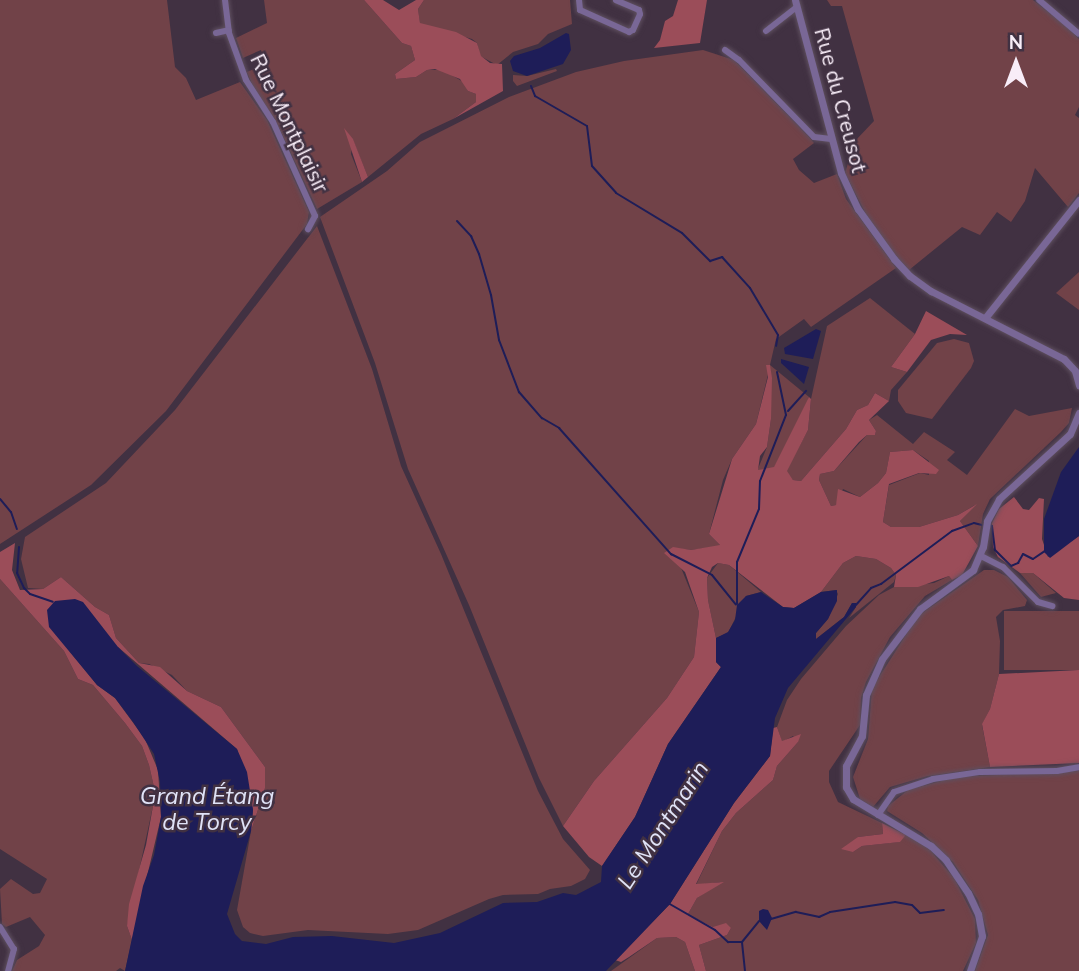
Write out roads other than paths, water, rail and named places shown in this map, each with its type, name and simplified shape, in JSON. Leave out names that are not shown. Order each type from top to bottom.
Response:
[{"type":"street","name":"Rue Montplaisir","points":[[225,0],[229,30],[246,80],[273,122],[315,219],[308,229]]},
{"type":"street","points":[[579,0],[580,10],[629,32],[633,30],[640,14],[639,10],[616,0]]},
{"type":"street","points":[[1039,0],[1079,34]]},
{"type":"street","points":[[766,31],[796,3]]},
{"type":"street","name":"Rue du Creusot","points":[[796,3],[831,139],[851,197],[901,268],[931,291],[1064,359],[1075,371],[1079,385]]},
{"type":"street","points":[[216,33],[229,30]]},
{"type":"street","points":[[725,50],[739,60],[814,137],[831,139]]},
{"type":"street","points":[[985,318],[1079,200]]},
{"type":"street","points":[[970,971],[982,936],[978,914],[968,892],[939,852],[853,799],[845,780],[848,760],[862,736],[866,695],[872,677],[911,618],[929,600],[968,575],[981,556],[987,525],[999,499],[1070,434],[1079,413]]},
{"type":"street","points":[[981,556],[1003,567],[1038,602],[1052,606]]},
{"type":"street","points":[[878,815],[894,792],[933,779],[980,772],[1057,771],[1079,767]]},
{"type":"street","points":[[0,928],[14,949],[8,971]]},
{"type":"water","points":[[566,33],[569,34],[571,50],[563,64],[527,76],[513,71],[510,61],[514,56],[540,48]]},
{"type":"water","points":[[816,329],[821,331],[813,359],[785,354],[784,348]]},
{"type":"water","points":[[781,359],[809,367],[804,384],[781,363]]},
{"type":"water","points":[[1079,447],[1079,536],[1050,558],[1044,552],[1044,519],[1061,472]]},
{"type":"water","name":"Grand Étang de Torcy","points":[[837,590],[837,601],[828,619],[816,633],[816,639],[844,617],[852,603],[856,603],[856,607],[788,688],[775,718],[770,756],[734,803],[670,904],[606,971],[125,971],[143,886],[154,855],[161,817],[160,782],[154,754],[133,722],[115,698],[97,685],[49,627],[47,610],[55,601],[75,599],[83,602],[118,647],[137,666],[237,749],[247,772],[253,810],[251,831],[227,914],[235,934],[242,941],[266,944],[293,937],[332,936],[394,943],[440,933],[503,903],[537,902],[563,893],[576,895],[601,882],[602,866],[635,817],[668,744],[721,667],[716,662],[716,638],[728,632],[735,620],[737,605],[746,596],[761,592],[783,607],[794,608],[821,592]]},
{"type":"water","points":[[768,910],[772,918],[767,930],[759,921],[759,911]]},
{"type":"waterway","points":[[531,86],[535,96],[587,126],[592,166],[616,193],[682,233],[710,261],[722,257],[750,288],[778,335],[776,346]]},
{"type":"waterway","points":[[457,221],[471,236],[479,254],[491,295],[499,340],[519,392],[542,418],[559,428],[671,554],[712,575],[736,605]]},
{"type":"waterway","points":[[737,604],[737,562],[759,509],[760,481],[786,415],[777,372]]},
{"type":"waterway","points":[[788,411],[806,391]]},
{"type":"waterway","points":[[0,499],[11,512],[17,529]]},
{"type":"waterway","name":"Le Montmarin","points":[[855,606],[871,588],[881,584],[952,531],[974,523],[982,525]]},
{"type":"waterway","name":"Le Montmarin","points":[[987,526],[992,526],[995,550],[1011,566],[1018,563],[1023,554],[1033,559],[1045,551]]},
{"type":"waterway","points":[[19,547],[17,573],[24,588],[30,594],[53,602]]},
{"type":"waterway","points":[[771,919],[796,912],[819,917],[830,912],[895,902],[912,905],[920,913],[944,910]]},
{"type":"waterway","points":[[668,903],[715,930],[728,942],[741,942]]},
{"type":"waterway","points":[[745,971],[742,942],[759,921]]}]
